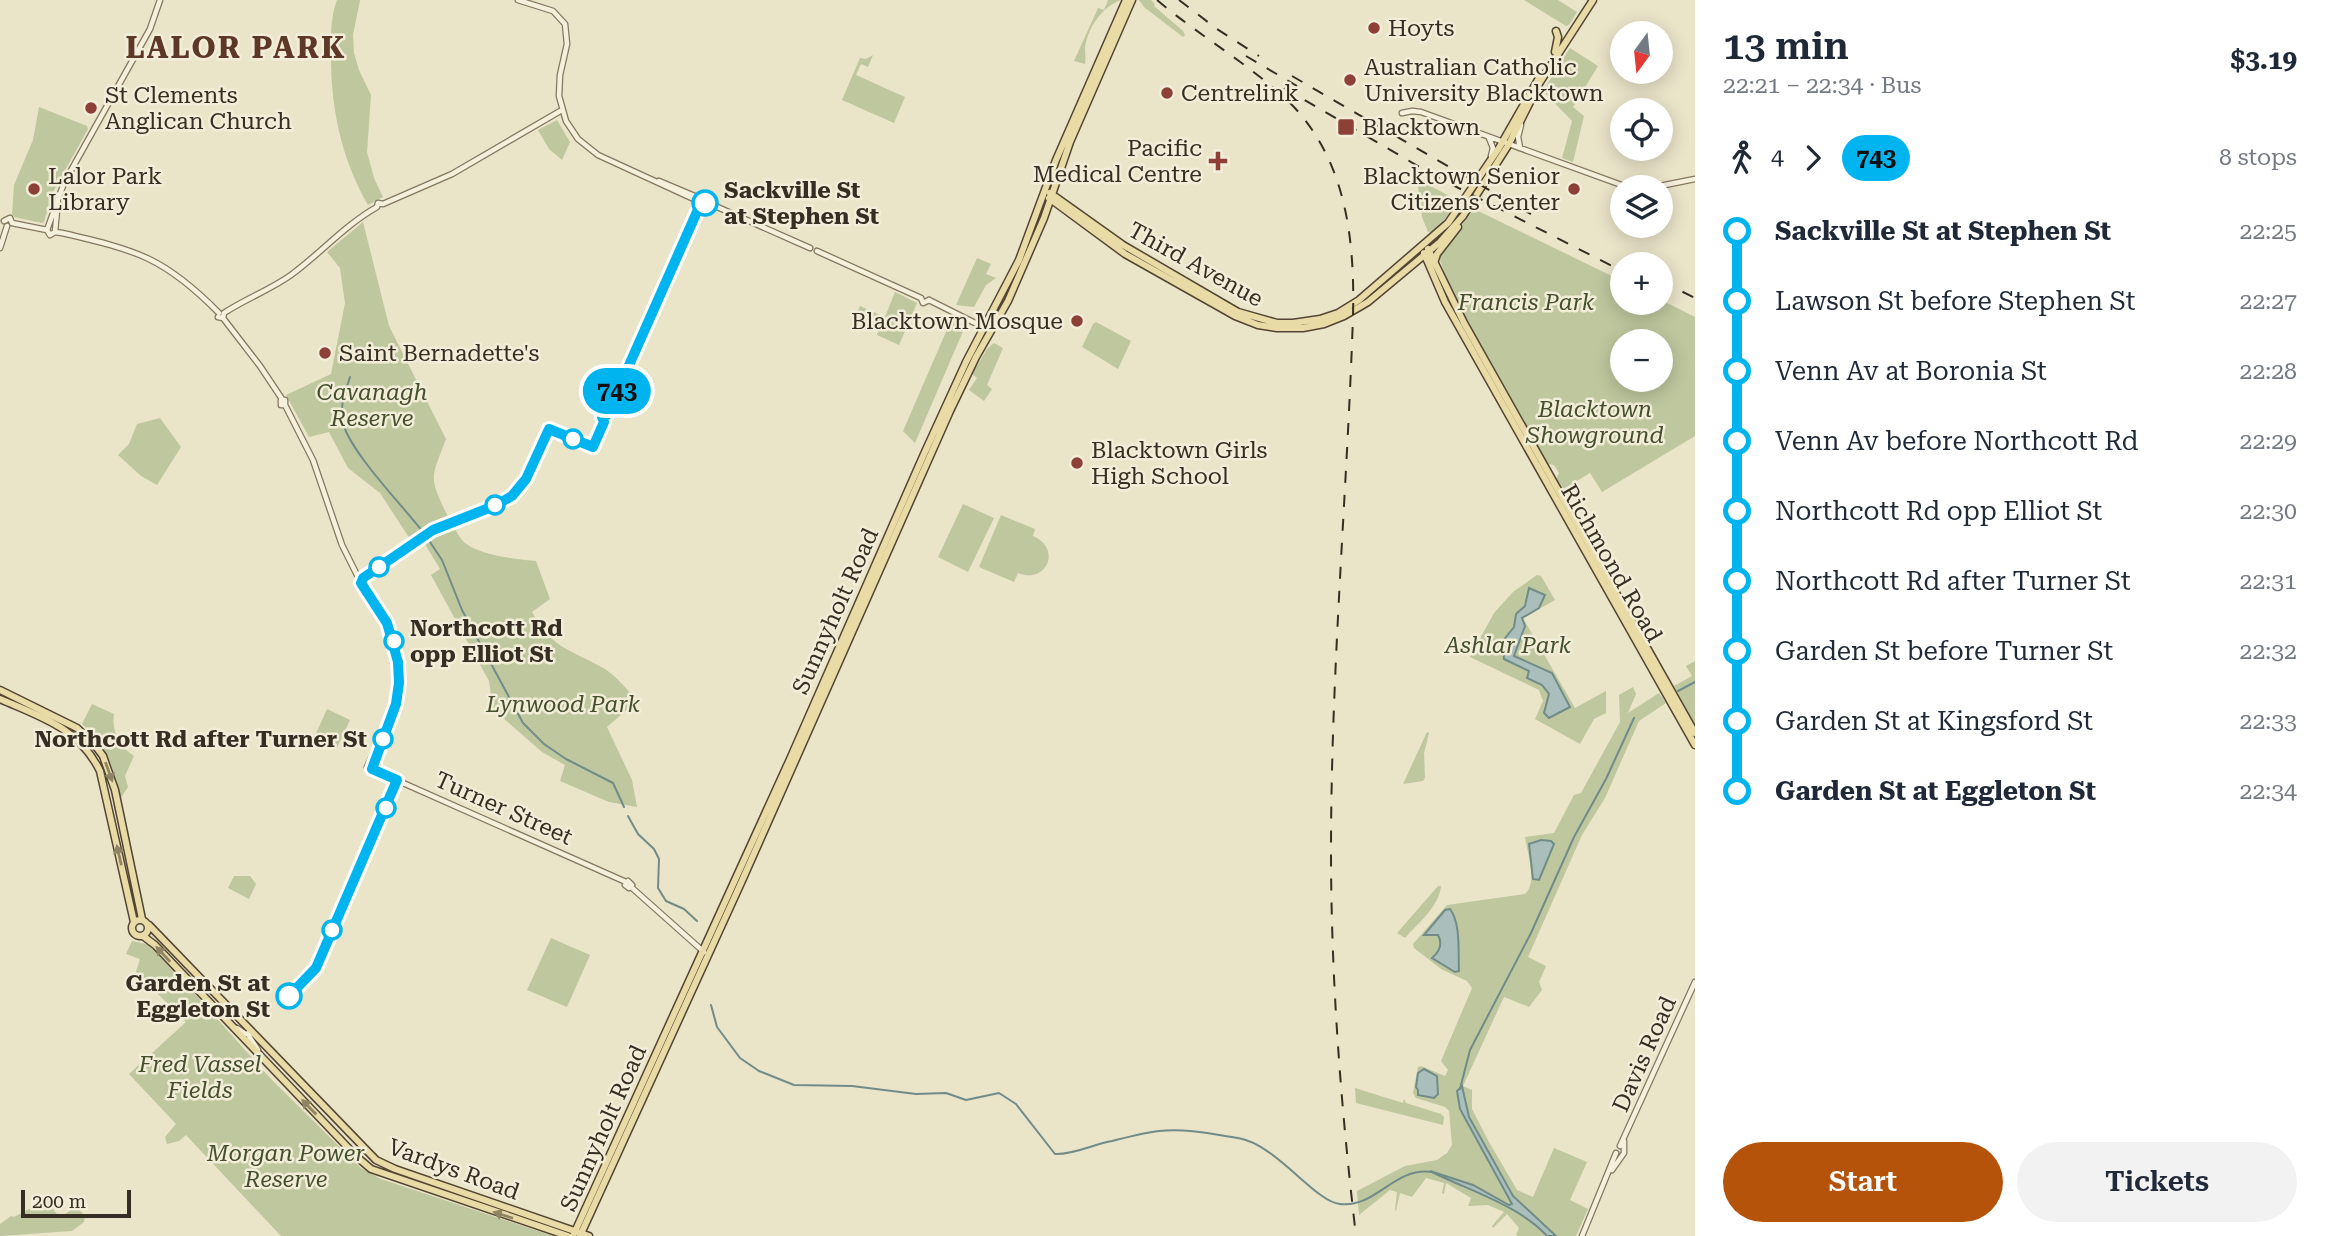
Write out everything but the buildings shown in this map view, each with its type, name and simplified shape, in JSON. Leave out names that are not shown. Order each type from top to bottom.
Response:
[{"type":"main road","name":"Sunnyholt Road","points":[[576,1234],[950,411],[976,357],[1008,302],[1044,218],[1048,194],[1126,0]]},
{"type":"main road","name":"Sunnyholt Road","points":[[705,952],[900,507],[984,327],[1019,260],[1132,0]]},
{"type":"main road","points":[[1425,250],[1448,223],[1490,161],[1522,121],[1569,36],[1593,0]]},
{"type":"main road","points":[[1555,52],[1558,37],[1556,31]]},
{"type":"main road","points":[[1434,263],[1505,143],[1529,93],[1555,52],[1569,36]]},
{"type":"main road","points":[[1063,161],[1059,190],[1066,204]]},
{"type":"main road","name":"Third Avenue","points":[[1048,194],[1123,245],[1218,302],[1245,315],[1277,323],[1311,321],[1338,313],[1425,250]]},
{"type":"main road","name":"Third Avenue","points":[[1048,194],[1120,251],[1239,318],[1271,328],[1312,327],[1344,316],[1368,302],[1414,264],[1425,250]]},
{"type":"main road","points":[[1044,218],[1056,210],[1073,215]]},
{"type":"main road","points":[[1425,250],[1463,216]]},
{"type":"main road","name":"Richmond Road","points":[[1425,250],[1695,733]]},
{"type":"main road","name":"Richmond Road","points":[[1425,250],[1449,310],[1695,745]]},
{"type":"main road","points":[[1414,264],[1423,265],[1436,282]]},
{"type":"main road","points":[[0,690],[77,728],[103,756],[115,790],[138,921],[133,931],[136,935],[143,936],[149,925],[138,921]]},
{"type":"main road","points":[[0,699],[62,728],[93,757],[100,772],[138,921]]},
{"type":"main road","name":"Vardys Road","points":[[149,925],[362,1148],[381,1163],[576,1234]]},
{"type":"main road","name":"Vardys Road","points":[[143,936],[155,945],[357,1157],[376,1171],[589,1236]]},
{"type":"street","points":[[51,229],[64,183],[150,29],[160,0]]},
{"type":"street","points":[[518,0],[543,7],[559,16],[565,24],[567,44],[559,87],[562,110],[571,130],[586,147],[697,199],[704,196],[706,202],[810,248],[812,254],[817,251],[921,298],[923,303],[929,300],[992,332]]},
{"type":"street","points":[[0,247],[6,222],[51,229],[120,247],[146,256],[183,278],[222,314],[284,280],[348,226],[377,207],[382,209],[383,204],[452,174],[562,110]]},
{"type":"street","points":[[1402,113],[1421,112],[1610,181]]},
{"type":"street","points":[[1520,148],[1518,137],[1522,121]]},
{"type":"street","points":[[1487,136],[1493,146],[1490,161]]},
{"type":"street","points":[[1673,183],[1695,179]]},
{"type":"street","name":"Turner Street","points":[[222,314],[283,402],[313,460],[345,553],[387,623],[398,662],[397,698],[370,768],[626,882],[626,887],[631,887],[705,952]]},
{"type":"street","name":"Davis Road","points":[[1582,1236],[1619,1154],[1615,1149],[1622,1147],[1695,982]]},
{"type":"street","points":[[223,1018],[244,1033],[251,1032],[250,1037],[270,1062],[273,1070]]},
{"type":"green space","points":[[337,0],[360,0],[353,35],[354,53],[371,95],[367,152],[374,178],[383,197],[368,205],[350,168],[335,109],[331,36]]},
{"type":"green space","points":[[1108,0],[1121,0],[1102,13],[1093,25],[1085,48],[1085,64],[1074,61],[1098,8],[1104,10]]},
{"type":"green space","points":[[1139,0],[1151,0],[1185,35],[1183,37],[1144,7]]},
{"type":"green space","points":[[1524,0],[1558,0],[1577,12],[1566,26]]},
{"type":"green space","points":[[1570,48],[1598,66],[1573,107],[1584,116],[1573,162],[1562,158],[1572,121],[1543,91]]},
{"type":"green space","points":[[873,55],[868,67],[861,64],[856,75],[905,97],[894,123],[842,100],[860,58],[866,59]]},
{"type":"green space","points":[[39,107],[87,126],[88,129],[52,194],[42,223],[12,215],[14,185],[33,140]]},
{"type":"green space","points":[[557,120],[570,142],[562,160],[549,149],[538,130]]},
{"type":"green space","points":[[1417,179],[1459,201],[1435,231],[1428,232],[1422,217]]},
{"type":"green space","points":[[1474,209],[1610,275],[1610,315],[1673,315],[1673,306],[1695,317],[1695,436],[1602,492],[1590,473],[1562,490],[1556,480],[1559,473],[1554,465],[1547,464],[1450,289],[1439,257]]},
{"type":"green space","name":"Cavanagh Reserve","points":[[363,222],[389,326],[446,439],[434,479],[437,494],[448,517],[410,539],[380,493],[348,468],[329,432],[309,437],[286,395],[331,374],[345,303],[340,268],[327,252]]},
{"type":"green space","points":[[977,258],[991,264],[986,274],[996,278],[986,285],[974,307],[956,305]]},
{"type":"green space","points":[[895,292],[917,303],[899,345],[877,335],[879,328],[855,317],[860,306],[885,317]]},
{"type":"green space","points":[[952,318],[961,322],[964,329],[915,443],[903,431]]},
{"type":"green space","points":[[1096,322],[1131,341],[1118,369],[1082,347]]},
{"type":"green space","points":[[994,343],[1003,348],[987,385],[992,389],[984,401],[969,390],[977,378],[972,374],[987,349]]},
{"type":"green space","points":[[160,418],[181,447],[157,485],[141,476],[118,455],[129,444],[137,424]]},
{"type":"green space","points":[[963,504],[994,518],[968,572],[938,557]]},
{"type":"green space","points":[[1001,515],[1035,529],[1033,536],[1042,542],[1049,556],[1043,570],[1037,574],[1018,573],[1014,582],[979,567]]},
{"type":"green space","name":"Lynwood Park","points":[[452,525],[465,543],[480,551],[536,561],[550,599],[532,612],[540,625],[564,648],[610,672],[637,701],[607,727],[632,780],[637,807],[609,802],[560,781],[565,765],[542,752],[493,709],[489,681],[431,575],[440,569],[423,541]]},
{"type":"green space","name":"Ashlar Park","points":[[1537,575],[1541,576],[1555,600],[1523,618],[1575,708],[1606,691],[1606,713],[1594,719],[1580,744],[1535,719],[1543,701],[1539,690],[1470,657],[1494,613],[1513,592]]},
{"type":"green space","points":[[1695,661],[1695,724],[1674,686],[1692,676],[1686,666]]},
{"type":"green space","points":[[1633,687],[1636,694],[1628,713],[1659,693],[1666,703],[1639,721],[1605,798],[1582,835],[1528,957],[1546,966],[1539,982],[1542,990],[1529,1007],[1504,997],[1463,1086],[1472,1090],[1472,1109],[1517,1190],[1533,1197],[1554,1148],[1587,1162],[1570,1200],[1588,1209],[1576,1236],[1518,1236],[1516,1235],[1519,1228],[1507,1214],[1493,1228],[1504,1212],[1488,1205],[1468,1206],[1471,1198],[1446,1183],[1444,1194],[1444,1183],[1426,1178],[1412,1197],[1400,1193],[1396,1211],[1397,1192],[1390,1190],[1359,1215],[1357,1191],[1405,1166],[1437,1160],[1447,1153],[1452,1145],[1449,1111],[1445,1107],[1416,1098],[1413,1093],[1418,1067],[1445,1076],[1448,1070],[1441,1061],[1472,988],[1467,981],[1441,969],[1414,948],[1413,944],[1447,905],[1525,894],[1531,883],[1531,875],[1525,837],[1554,833],[1574,795],[1581,793],[1620,722],[1619,695]]},
{"type":"green space","points":[[92,704],[114,714],[118,738],[134,756],[125,776],[128,787],[120,799],[108,758],[98,740],[82,724]]},
{"type":"green space","points":[[327,709],[350,720],[337,748],[314,738]]},
{"type":"green space","points":[[1427,732],[1425,778],[1423,781],[1403,784]]},
{"type":"green space","points":[[234,876],[250,876],[256,884],[249,899],[228,888]]},
{"type":"green space","points":[[1438,886],[1441,886],[1439,894],[1427,914],[1405,938],[1397,933]]},
{"type":"green space","points":[[551,938],[590,955],[567,1007],[527,990]]},
{"type":"green space","points":[[132,941],[151,945],[272,1080],[361,1168],[381,1179],[553,1236],[281,1236],[186,1135],[179,1141],[167,1144],[165,1137],[176,1124],[129,1074],[186,1022],[136,972],[140,959],[126,954]]},
{"type":"green space","points":[[1355,1088],[1403,1103],[1404,1099],[1406,1103],[1441,1114],[1444,1117],[1443,1125],[1356,1103]]},
{"type":"green space","points":[[50,1198],[53,1209],[60,1218],[76,1206],[85,1216],[84,1222],[72,1231],[0,1236],[0,1224]]},
{"type":"shaded area","points":[[1529,588],[1545,595],[1539,608],[1522,618],[1525,626],[1514,656],[1552,673],[1570,707],[1549,718],[1544,713],[1549,694],[1542,685],[1527,678],[1529,671],[1504,659],[1502,642],[1514,627],[1516,614],[1525,606]]},
{"type":"shaded area","points":[[1541,840],[1554,844],[1539,880],[1533,879],[1529,844]]},
{"type":"shaded area","points":[[1450,909],[1456,922],[1458,939],[1459,971],[1455,972],[1432,958],[1440,948],[1438,935],[1424,935],[1445,910]]},
{"type":"shaded area","points":[[1424,1069],[1437,1076],[1438,1094],[1434,1098],[1418,1095],[1418,1073]]},
{"type":"shaded area","points":[[1462,1086],[1469,1117],[1513,1196],[1556,1236],[1547,1236],[1522,1215],[1430,1171],[1473,1185],[1509,1205],[1512,1204],[1460,1109],[1457,1091]]},
{"type":"waterway","points":[[350,377],[342,408],[346,431],[364,461],[423,532]]},
{"type":"waterway","points":[[428,539],[442,560],[462,610],[523,723],[544,744],[566,759],[613,783],[624,807]]},
{"type":"waterway","points":[[1678,691],[1695,682]]},
{"type":"waterway","points":[[1460,1089],[1470,1050],[1531,933],[1574,837],[1606,779],[1634,718]]},
{"type":"waterway","points":[[628,816],[638,834],[654,849],[659,859],[658,888],[666,901],[684,909],[697,921]]},
{"type":"waterway","points":[[711,1005],[717,1027],[740,1058],[759,1071],[794,1085],[852,1086],[916,1094],[946,1093],[966,1100],[999,1093],[1016,1104],[1055,1154],[1169,1130],[1238,1138],[1252,1142],[1266,1151],[1319,1194],[1340,1204],[1353,1204],[1364,1200],[1406,1175],[1432,1172]]},
{"type":"railway","points":[[1157,0],[1263,79],[1300,114],[1318,139],[1331,166],[1348,224],[1352,254],[1353,316],[1336,650],[1331,851],[1338,1044],[1356,1236]]},
{"type":"railway","points":[[1179,0],[1259,56]]},
{"type":"railway","points":[[1246,56],[1297,86]]},
{"type":"railway","points":[[1292,76],[1534,216]]},
{"type":"railway","points":[[1284,88],[1435,176],[1610,265]]},
{"type":"railway","points":[[1673,287],[1695,298]]},
{"type":"bus line","name":"743","points":[[289,996],[316,968],[397,780],[372,769],[396,704],[399,675],[396,650],[389,628],[361,583],[363,578],[433,530],[499,504],[512,496],[531,470],[549,429],[593,447],[604,422],[602,417],[607,415],[700,205],[705,203]]},
{"type":"place","name":"Hoyts","points":[[1374,28]]},
{"type":"place","name":"Australian Catholic University Blacktown","points":[[1350,80]]},
{"type":"place","name":"Centrelink","points":[[1167,93]]},
{"type":"place","name":"St Clements Anglican Church","points":[[91,108]]},
{"type":"place","name":"Blacktown","points":[[1346,127]]},
{"type":"place","name":"Pacific Medical Centre","points":[[1218,161]]},
{"type":"place","name":"Lalor Park Library","points":[[34,189]]},
{"type":"place","name":"Blacktown Senior Citizens Center","points":[[1574,189]]},
{"type":"place","name":"Sackville St at Stephen St","points":[[705,203]]},
{"type":"place","name":"Blacktown Mosque","points":[[1077,321]]},
{"type":"place","name":"Saint Bernadette's","points":[[325,353]]},
{"type":"place","name":"Blacktown Girls High School","points":[[1077,463]]},
{"type":"place","name":"Northcott Rd opp Elliot St","points":[[394,641]]},
{"type":"place","name":"Northcott Rd after Turner St","points":[[383,739]]},
{"type":"place","name":"Garden St at Eggleton St","points":[[289,996]]},
{"type":"district","name":"LALOR PARK","points":[[236,48]]},
{"type":"park label","name":"Francis Park","points":[[1526,302]]},
{"type":"park label","name":"Blacktown Showground","points":[[1595,422]]},
{"type":"park label","name":"Fred Vassel Fields","points":[[200,1077]]},
{"type":"park label","name":"Morgan Power Reserve","points":[[286,1166]]}]
